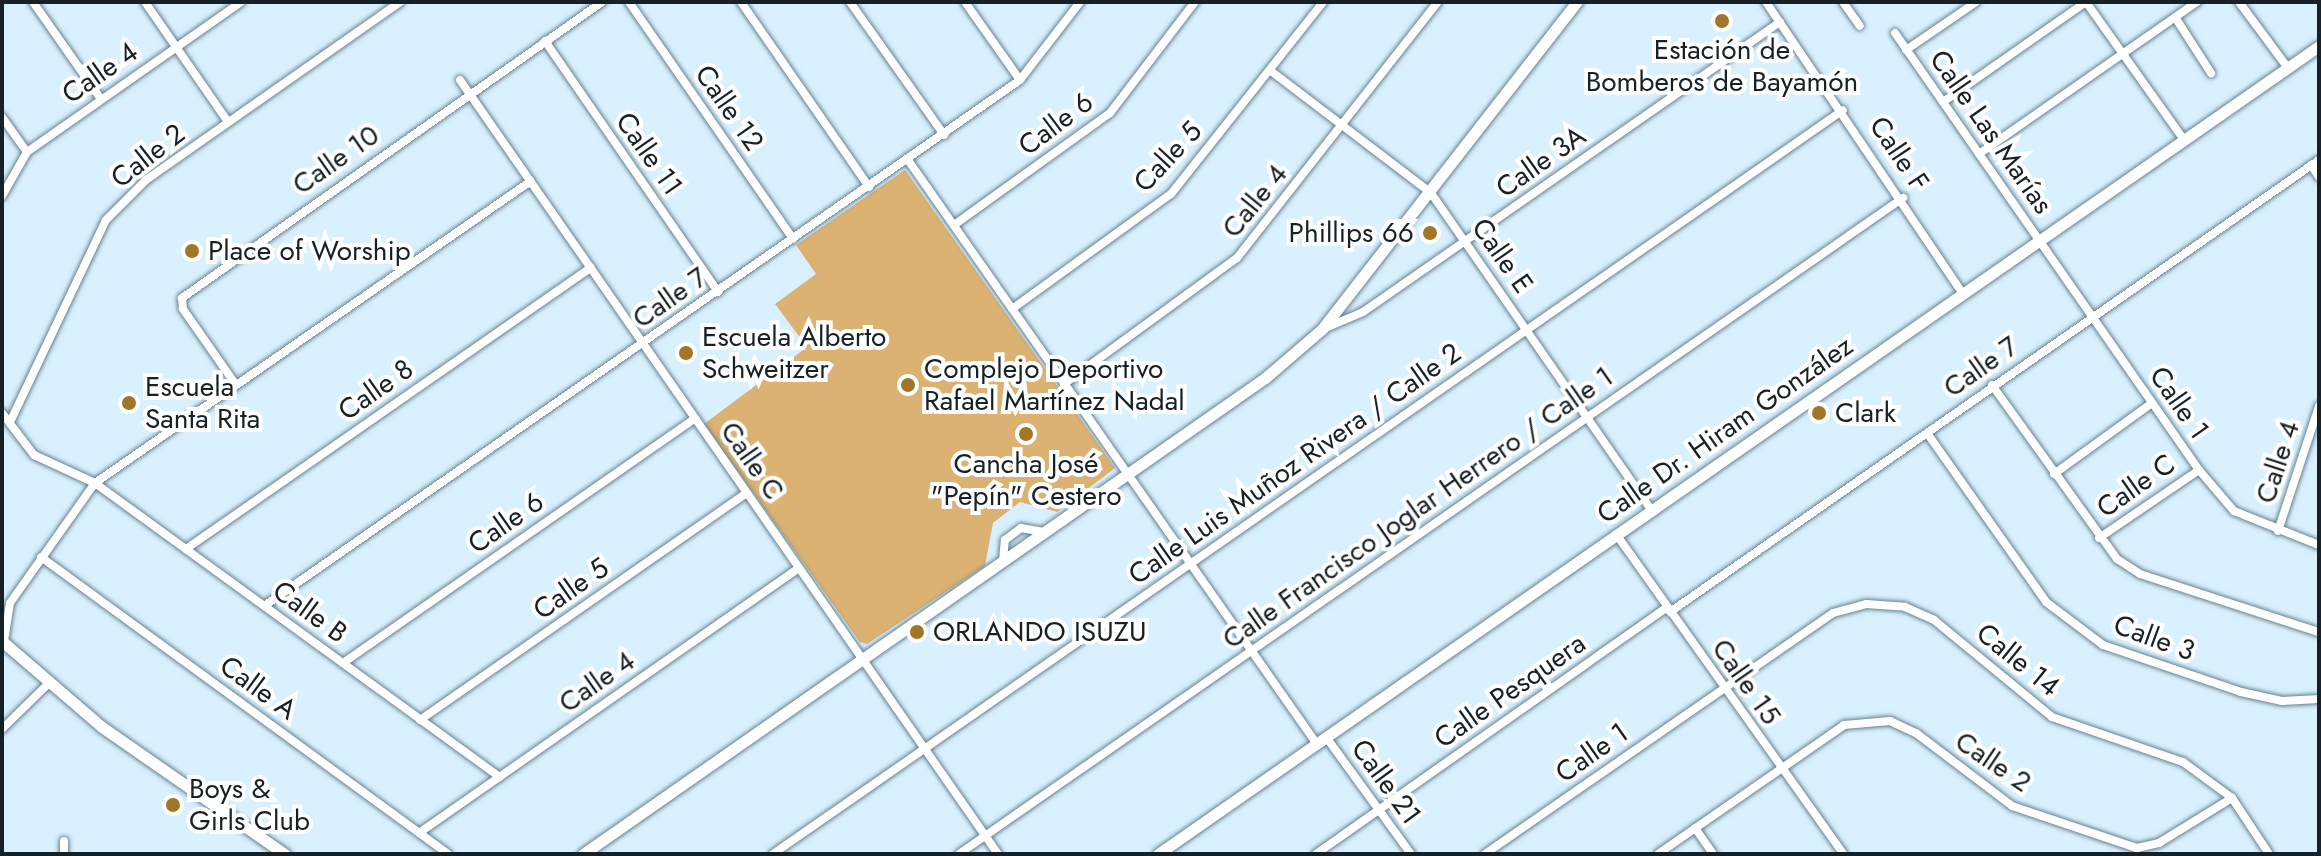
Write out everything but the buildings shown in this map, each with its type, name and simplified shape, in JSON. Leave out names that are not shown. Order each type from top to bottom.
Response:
[{"type":"street","points":[[33,2],[101,99]]},
{"type":"street","points":[[145,2],[228,122]]},
{"type":"street","name":"Calle 4","points":[[2,196],[27,152],[241,2]]},
{"type":"street","name":"Calle 2","points":[[11,420],[106,220],[146,180],[400,2]]},
{"type":"street","name":"Calle 10","points":[[236,385],[183,309],[182,298],[602,2]]},
{"type":"street","name":"Calle 12","points":[[629,2],[793,239]]},
{"type":"street","points":[[741,2],[869,187]]},
{"type":"street","points":[[850,2],[944,135]]},
{"type":"street","points":[[965,2],[1020,80]]},
{"type":"street","name":"Calle 7","points":[[264,606],[1020,80],[1080,2]]},
{"type":"street","name":"Calle 6","points":[[954,225],[1110,113],[1195,2]]},
{"type":"street","name":"Calle 5","points":[[1012,309],[1171,194],[1323,2]]},
{"type":"street","name":"Calle 4","points":[[1064,384],[1237,258],[1344,126],[1438,2]]},
{"type":"street","points":[[583,854],[1265,378],[1322,329],[1577,2]]},
{"type":"street","name":"Calle F","points":[[1766,2],[1903,198],[1963,294]]},
{"type":"street","points":[[1843,2],[1860,26]]},
{"type":"street","points":[[1906,50],[1976,2]]},
{"type":"street","points":[[1943,102],[2086,2],[2184,140]]},
{"type":"street","points":[[1979,154],[2197,2]]},
{"type":"street","points":[[2239,2],[2288,68]]},
{"type":"street","points":[[2175,17],[2211,73]]},
{"type":"street","name":"Calle 3A","points":[[1322,329],[1363,312],[1780,22]]},
{"type":"street","name":"Calle Las Marías","points":[[1895,33],[2040,241]]},
{"type":"street","name":"Calle 11","points":[[545,41],[718,292]]},
{"type":"street","name":"Calle Dr. Hiram González","points":[[1158,854],[2319,46]]},
{"type":"street","name":"Calle E","points":[[1271,71],[1431,193],[1651,510]]},
{"type":"street","name":"Calle C","points":[[460,80],[998,854]]},
{"type":"street","name":"Calle Luis Muñoz Rivera / Calle 2","points":[[773,854],[1843,110]]},
{"type":"street","points":[[2,117],[27,152]]},
{"type":"street","name":"Calle 21","points":[[908,160],[1251,651],[1411,854]]},
{"type":"street","points":[[2315,162],[2319,177]]},
{"type":"street","name":"Calle 7","points":[[1669,610],[2315,162]]},
{"type":"street","points":[[285,854],[102,727],[49,683],[3,641],[10,603],[95,483],[531,181]]},
{"type":"street","name":"Calle Francisco Joglar Herrero / Calle 1","points":[[959,854],[1903,198]]},
{"type":"street","name":"Calle 1","points":[[2040,241],[2199,470],[2234,511],[2319,545]]},
{"type":"street","name":"Calle 8","points":[[186,549],[591,268]]},
{"type":"street","points":[[1992,385],[2117,559],[2140,574],[2319,632]]},
{"type":"street","points":[[2054,474],[2152,403]]},
{"type":"street","name":"Calle 4","points":[[2278,531],[2319,406]]},
{"type":"street","points":[[2,413],[11,420],[34,455],[95,483]]},
{"type":"street","name":"Calle 6","points":[[343,663],[695,418]]},
{"type":"street","name":"Calle 3","points":[[1927,433],[2046,602],[2103,645],[2241,692],[2282,701],[2319,699]]},
{"type":"street","name":"Calle C","points":[[2099,538],[2199,470]]},
{"type":"street","name":"Calle B","points":[[95,483],[499,777]]},
{"type":"street","name":"Calle 5","points":[[420,720],[747,493]]},
{"type":"street","name":"Calle 15","points":[[1616,534],[1843,854]]},
{"type":"street","name":"Calle A","points":[[41,557],[448,854]]},
{"type":"street","name":"Calle 4","points":[[419,833],[799,568]]},
{"type":"street","name":"Calle 14","points":[[1723,688],[1833,613],[1866,604],[1905,607],[1934,620],[2052,717],[2183,762],[2232,798],[2269,854]]},
{"type":"street","name":"Calle Pesquera","points":[[1316,854],[1669,610]]},
{"type":"street","points":[[2,729],[49,683]]},
{"type":"street","name":"Calle 1","points":[[1485,854],[1723,688]]},
{"type":"street","name":"Calle 2","points":[[1781,768],[1844,725],[1890,721],[1916,733],[2012,806],[2137,848],[2159,843],[2232,798]]},
{"type":"street","points":[[1658,854],[1781,768]]},
{"type":"street","points":[[1695,828],[1713,854]]},
{"type":"street","points":[[64,841],[64,854]]},
{"type":"shaded area","name":"Complejo Deportivo Rafael Martínez Nadal","points":[[905,170],[1115,468],[1057,512],[1020,502],[993,523],[985,566],[867,644],[860,642],[704,424],[807,347],[775,304],[816,274],[796,245]]},
{"type":"place","name":"Estación de Bomberos de Bayamón","points":[[1722,21]]},
{"type":"place","name":"Phillips 66","points":[[1430,233]]},
{"type":"place","name":"Place of Worship","points":[[192,251]]},
{"type":"place","name":"Escuela Alberto Schweitzer","points":[[686,353]]},
{"type":"place","name":"Complejo Deportivo Rafael Martínez Nadal","points":[[908,385]]},
{"type":"place","name":"Escuela Santa Rita","points":[[129,403]]},
{"type":"place","name":"Clark","points":[[1819,413]]},
{"type":"place","name":"Cancha José \"Pepín\" Cestero","points":[[1026,434]]},
{"type":"place","name":"ORLANDO ISUZU","points":[[917,632]]},
{"type":"place","name":"Boys & Girls Club","points":[[173,805]]}]
